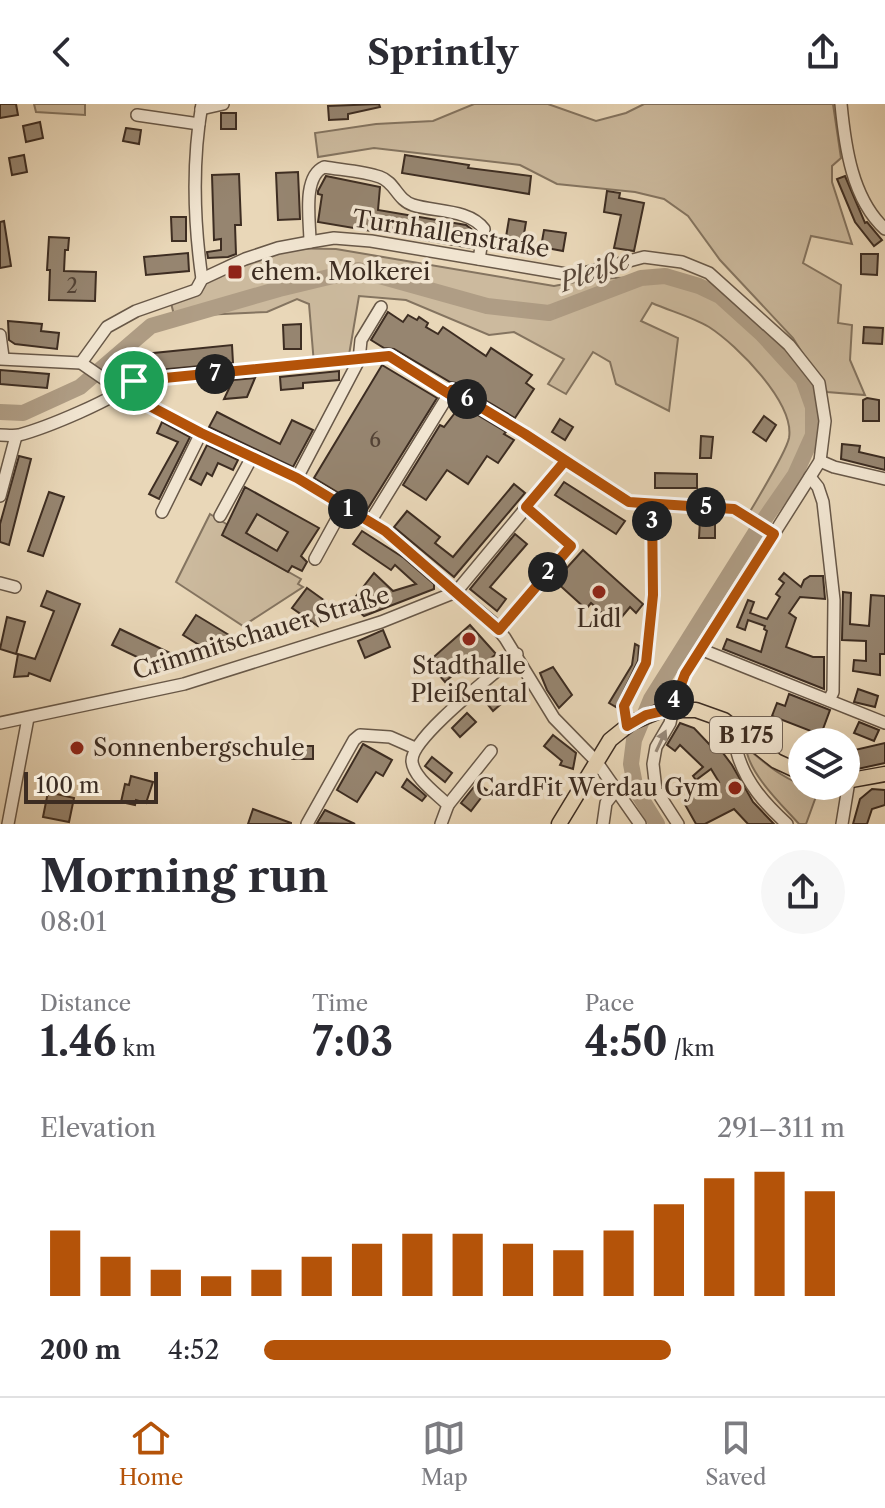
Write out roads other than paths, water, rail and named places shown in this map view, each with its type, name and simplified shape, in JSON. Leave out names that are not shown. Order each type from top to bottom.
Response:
[{"type":"main road","points":[[559,824],[610,740],[629,724],[667,709]]},
{"type":"main road","name":"B 175","points":[[667,709],[696,710],[724,720],[776,761],[788,767]]},
{"type":"main road","points":[[860,779],[885,774]]},
{"type":"street","points":[[202,279],[198,249],[196,152],[199,124],[202,106],[223,104]]},
{"type":"street","points":[[841,104],[854,177],[867,206],[885,229]]},
{"type":"street","points":[[137,115],[199,124]]},
{"type":"street","points":[[310,242],[312,179],[315,172],[324,167],[379,176],[386,179],[395,193],[412,204],[474,220],[484,229],[479,259]]},
{"type":"street","name":"Turnhallenstraße","points":[[84,366],[107,327],[136,311],[196,290],[202,279],[245,259],[278,248],[334,238],[371,241],[566,274],[584,273],[644,257],[662,257],[709,273],[789,345],[819,383],[825,421],[820,461],[770,532],[667,709],[670,723],[656,747],[653,778],[656,790],[678,824]]},
{"type":"street","points":[[297,478],[365,359],[361,340],[381,307]]},
{"type":"street","points":[[0,335],[2,358],[84,366],[123,392],[297,478],[385,531],[499,630],[517,654],[554,718],[596,761],[640,824]]},
{"type":"street","points":[[0,435],[16,436],[123,392],[134,381],[389,356],[449,394]]},
{"type":"street","points":[[370,522],[452,390],[629,502],[734,509],[770,532]]},
{"type":"street","points":[[162,512],[201,433]]},
{"type":"street","points":[[0,496],[16,436]]},
{"type":"street","points":[[220,516],[252,457]]},
{"type":"street","points":[[456,592],[565,461]]},
{"type":"street","points":[[820,461],[885,479]]},
{"type":"street","points":[[810,477],[818,487],[823,502],[834,600],[833,692],[829,700]]},
{"type":"street","points":[[629,724],[624,706],[643,673],[653,595],[652,504]]},
{"type":"street","points":[[315,559],[344,506]]},
{"type":"street","points":[[499,630],[571,546],[526,507]]},
{"type":"street","points":[[0,583],[15,587]]},
{"type":"street","name":"Crimmitschauer Straße","points":[[0,723],[184,684],[381,622],[456,592]]},
{"type":"street","points":[[700,649],[885,723]]},
{"type":"street","points":[[448,805],[415,771],[412,760],[415,748],[435,725],[517,654]]},
{"type":"street","points":[[8,824],[28,718]]},
{"type":"street","points":[[307,824],[354,740],[360,735],[390,737],[415,748]]},
{"type":"street","points":[[441,824],[448,805],[491,751]]},
{"type":"street","points":[[737,752],[740,764],[759,796],[787,824]]},
{"type":"street","points":[[603,824],[606,803],[617,789]]},
{"type":"street","points":[[842,824],[845,800]]},
{"type":"waterway","name":"Pleiße","points":[[0,412],[23,413],[80,387],[151,326],[358,270],[487,306],[549,313],[641,278],[665,276],[720,296],[762,334],[803,379],[813,407],[813,435],[795,475],[651,699],[634,740],[631,764],[636,790],[657,824]]},
{"type":"place","name":"ehem. Molkerei","points":[[235,272]]},
{"type":"place","name":"Lidl","points":[[599,592]]},
{"type":"place","name":"Stadthalle Pleißental","points":[[469,639]]},
{"type":"place","name":"Sonnenbergschule","points":[[77,748]]},
{"type":"place","name":"CardFit Werdau Gym","points":[[735,788]]}]
